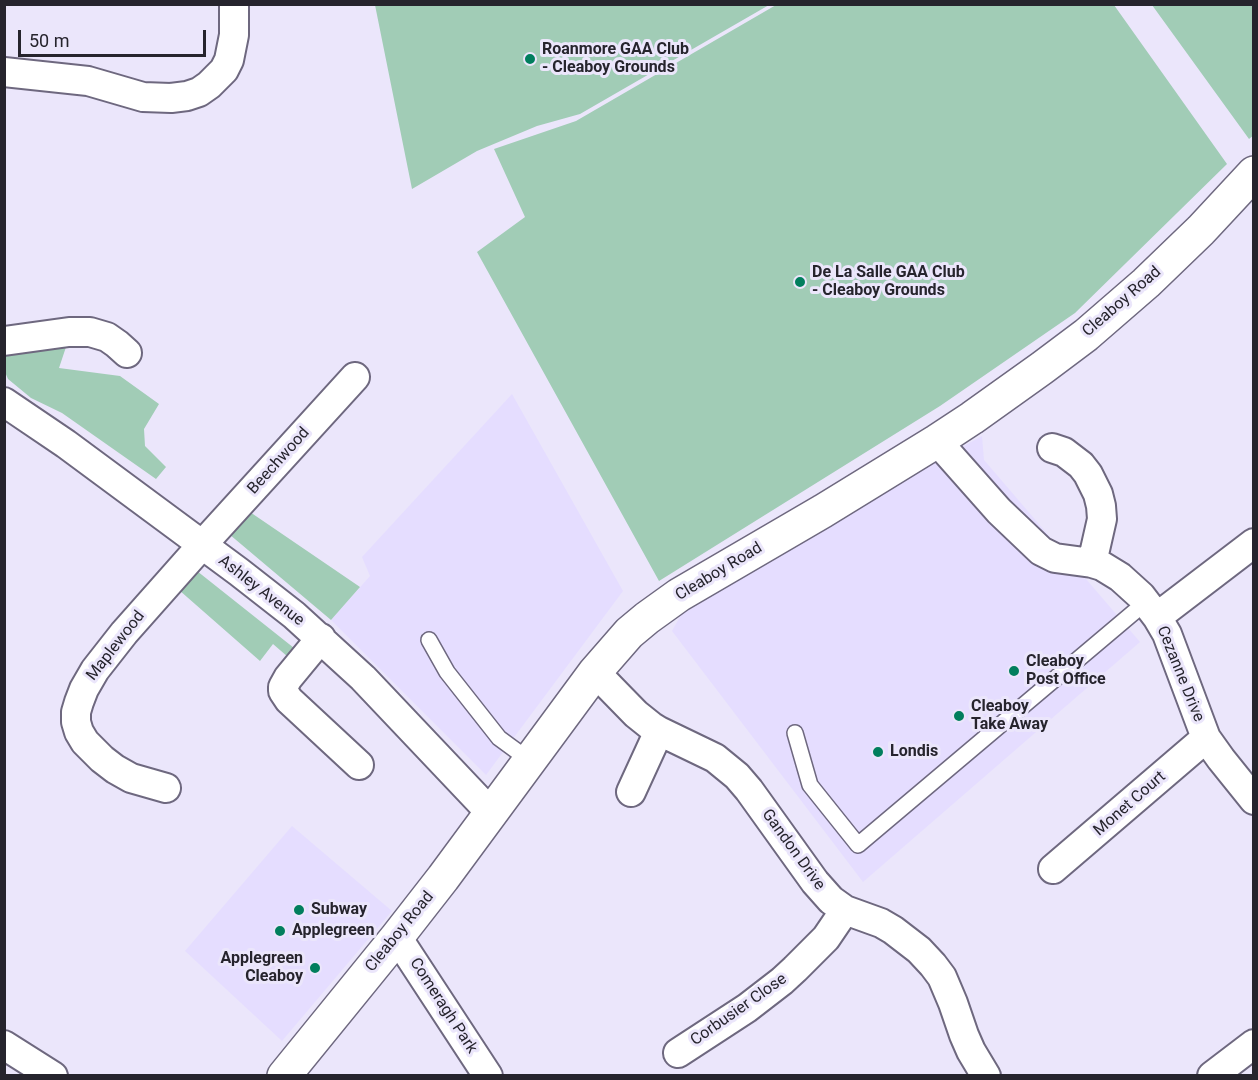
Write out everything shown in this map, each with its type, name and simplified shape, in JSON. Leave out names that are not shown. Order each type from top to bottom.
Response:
[{"type":"street","points":[[4,72],[88,81],[143,97],[187,96],[210,85],[229,60],[234,35],[234,4]]},
{"type":"street","name":"Cleaboy Road","points":[[284,1076],[443,878],[595,672],[629,633],[679,594],[823,511],[937,441],[1017,387],[1119,308],[1201,230],[1254,173]]},
{"type":"street","points":[[4,341],[69,332],[90,332],[107,338],[127,353]]},
{"type":"street","name":"Beechwood","points":[[202,545],[355,377]]},
{"type":"street","name":"Ashley Avenue","points":[[8,412],[73,449],[258,587],[321,638],[370,684],[490,812]]},
{"type":"street","name":"Cezanne Drive","points":[[937,441],[999,511],[1041,551],[1055,558],[1102,566],[1120,577],[1151,609],[1172,644],[1206,738],[1254,800]]},
{"type":"street","points":[[1052,448],[1064,452],[1081,465],[1098,494],[1102,519],[1092,563]]},
{"type":"street","points":[[1151,609],[1254,543]]},
{"type":"street","name":"Maplewood","points":[[166,788],[131,778],[102,759],[85,742],[79,732],[76,712],[84,689],[95,670],[124,633],[202,545]]},
{"type":"street","points":[[321,638],[285,683],[283,691],[289,700],[359,765]]},
{"type":"street","name":"Gandon Drive","points":[[595,672],[636,714],[658,731],[715,758],[737,776],[749,789],[815,882],[831,900],[845,910],[881,923],[893,930],[933,965],[949,991],[963,1035],[986,1076]]},
{"type":"street","points":[[631,792],[658,731]]},
{"type":"street","name":"Monet Court","points":[[1053,869],[1206,738]]},
{"type":"street","name":"Corbusier Close","points":[[678,1053],[747,1008],[782,981],[826,938],[845,910]]},
{"type":"street","name":"Comeragh Park","points":[[397,937],[488,1076]]},
{"type":"street","points":[[1212,1076],[1254,1044]]},
{"type":"street","points":[[4,1045],[53,1076]]},
{"type":"lane","points":[[795,733],[810,785],[858,846],[1151,609]]},
{"type":"lane","points":[[429,640],[447,672],[500,738],[529,760]]},
{"type":"shaded area","points":[[512,394],[623,591],[486,775],[331,620],[370,576],[362,557]]},
{"type":"shaded area","points":[[982,436],[984,460],[1140,642],[863,882],[672,631],[682,613],[907,477]]},
{"type":"shaded area","points":[[292,826],[392,911],[282,1041],[185,951]]},
{"type":"green space","name":"Roanmore GAA Club - Cleaboy Grounds","points":[[375,4],[769,5],[580,114],[537,126],[477,151],[412,189]]},
{"type":"green space","name":"De La Salle GAA Club - Cleaboy Grounds","points":[[776,5],[1114,5],[1227,164],[1075,313],[940,406],[659,581],[477,252],[525,217],[494,149],[576,121]]},
{"type":"green space","points":[[1152,5],[1253,5],[1254,135],[1249,139]]},
{"type":"green space","points":[[67,344],[59,368],[120,376],[159,404],[144,429],[145,446],[166,467],[156,479],[62,413],[31,398],[8,379],[5,372],[5,354]]},
{"type":"green space","points":[[247,510],[360,587],[331,620],[229,534]]},
{"type":"green space","points":[[197,571],[294,648],[288,657],[273,644],[260,661],[179,590]]},
{"type":"place","name":"Roanmore GAA Club - Cleaboy Grounds","points":[[530,59]]},
{"type":"place","name":"De La Salle GAA Club - Cleaboy Grounds","points":[[800,282]]},
{"type":"place","name":"Cleaboy Post Office","points":[[1014,671]]},
{"type":"place","name":"Cleaboy Take Away","points":[[959,716]]},
{"type":"place","name":"Londis","points":[[878,752]]},
{"type":"place","name":"Subway","points":[[299,910]]},
{"type":"place","name":"Applegreen","points":[[280,931]]},
{"type":"place","name":"Applegreen Cleaboy","points":[[315,968]]}]
